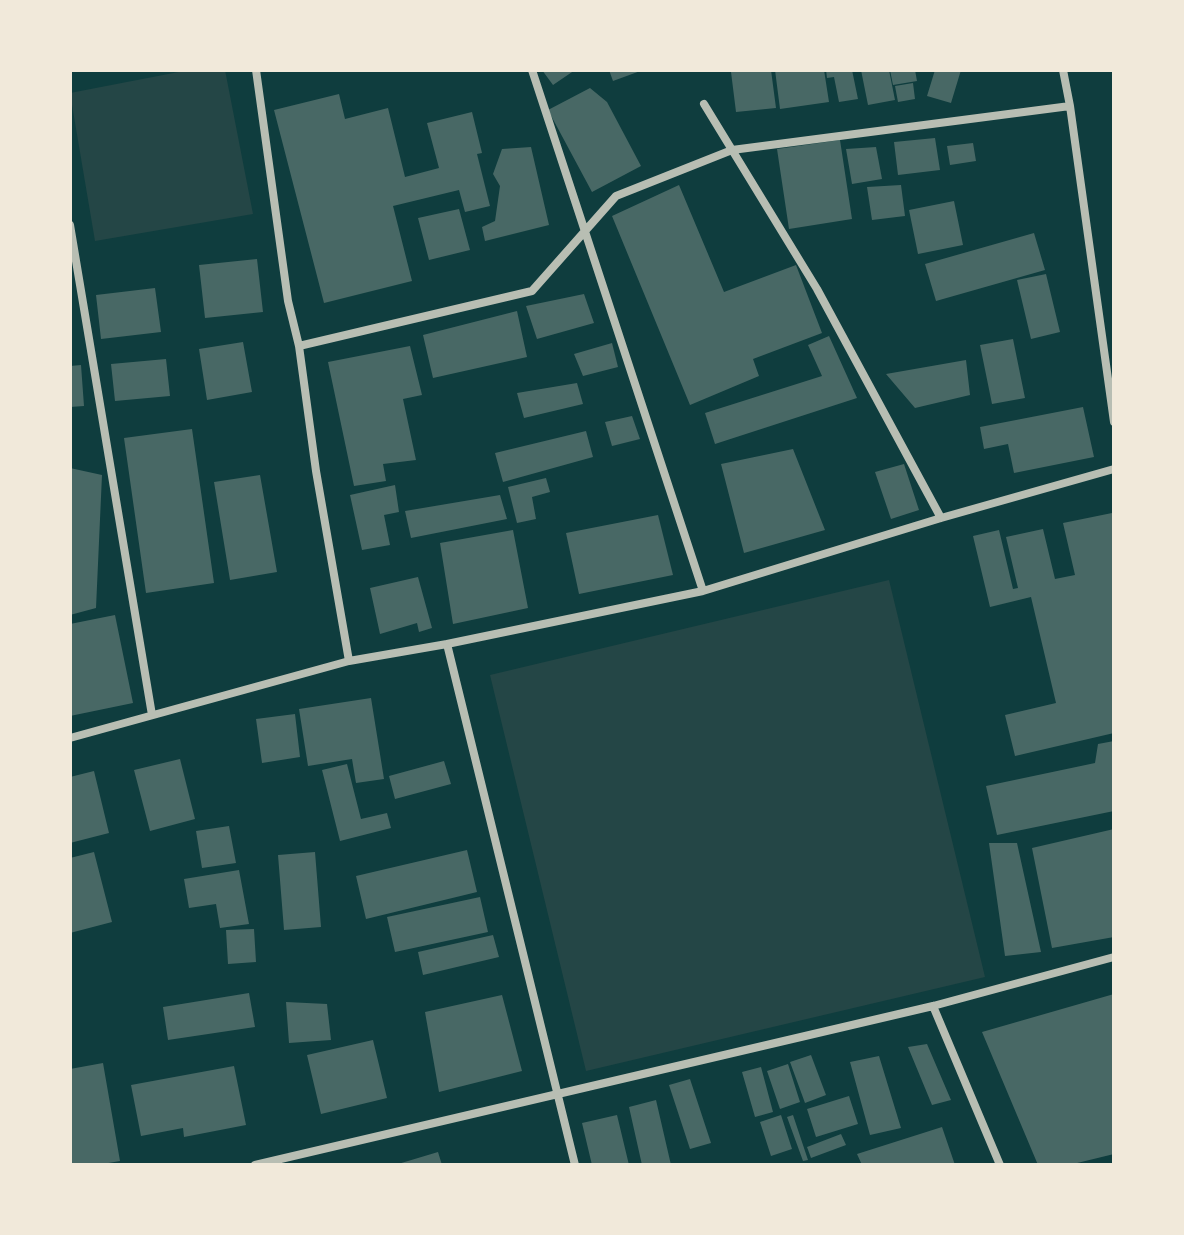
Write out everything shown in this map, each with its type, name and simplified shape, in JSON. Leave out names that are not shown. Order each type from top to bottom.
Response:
[{"type":"street","points":[[256,70],[288,301],[299,346],[316,471],[349,661]]},
{"type":"street","points":[[532,70],[703,591]]},
{"type":"street","points":[[1063,70],[1114,422]]},
{"type":"street","points":[[704,104],[817,289],[941,518]]},
{"type":"street","points":[[299,346],[532,291],[616,196],[732,150],[1070,106]]},
{"type":"street","points":[[70,225],[152,715]]},
{"type":"street","points":[[70,738],[349,661],[703,591],[1114,469]]},
{"type":"street","points":[[447,644],[575,1165]]},
{"type":"street","points":[[255,1165],[933,1006],[1114,957]]},
{"type":"street","points":[[933,1006],[1000,1165]]},
{"type":"shaded area","points":[[189,70],[225,70],[253,214],[95,241],[70,93]]},
{"type":"shaded area","points":[[889,580],[985,977],[586,1071],[490,675]]},
{"type":"building","points":[[542,70],[575,70],[553,85]]},
{"type":"building","points":[[609,70],[643,70],[613,81]]},
{"type":"building","points":[[771,70],[776,108],[736,112],[731,72]]},
{"type":"building","points":[[775,70],[824,70],[829,102],[780,109]]},
{"type":"building","points":[[826,70],[852,70],[858,99],[839,102],[834,77],[827,78]]},
{"type":"building","points":[[861,70],[889,70],[895,100],[868,105]]},
{"type":"building","points":[[890,70],[915,70],[917,81],[893,85]]},
{"type":"building","points":[[935,70],[961,70],[951,103],[927,96]]},
{"type":"building","points":[[913,83],[915,99],[898,102],[895,86]]},
{"type":"building","points":[[590,88],[607,102],[641,166],[592,192],[548,110]]},
{"type":"building","points":[[339,94],[345,119],[388,108],[405,177],[439,168],[427,123],[472,112],[482,153],[477,154],[490,206],[465,212],[459,190],[393,206],[412,281],[324,303],[274,110]]},
{"type":"building","points":[[935,138],[940,170],[898,175],[894,142]]},
{"type":"building","points":[[840,140],[852,219],[789,229],[777,149]]},
{"type":"building","points":[[973,143],[976,161],[950,165],[947,146]]},
{"type":"building","points":[[531,147],[549,225],[485,241],[482,227],[495,221],[500,186],[493,174],[502,149]]},
{"type":"building","points":[[876,147],[882,179],[852,184],[846,149]]},
{"type":"building","points":[[679,185],[724,292],[796,265],[822,333],[753,359],[759,376],[690,405],[612,216]]},
{"type":"building","points":[[901,185],[905,216],[872,220],[867,187]]},
{"type":"building","points":[[954,201],[963,245],[918,254],[909,210]]},
{"type":"building","points":[[459,209],[470,250],[429,260],[418,218]]},
{"type":"building","points":[[1034,233],[1045,270],[936,301],[925,264]]},
{"type":"building","points":[[257,259],[263,312],[205,318],[199,265]]},
{"type":"building","points":[[1046,274],[1060,332],[1031,339],[1017,280]]},
{"type":"building","points":[[155,288],[161,332],[101,339],[96,295]]},
{"type":"building","points":[[584,294],[594,323],[537,339],[526,306]]},
{"type":"building","points":[[517,311],[527,357],[433,378],[423,335]]},
{"type":"building","points":[[829,336],[857,398],[715,444],[705,413],[822,376],[808,345]]},
{"type":"building","points":[[1013,339],[1025,398],[992,404],[980,345]]},
{"type":"building","points":[[243,342],[252,392],[207,400],[199,349]]},
{"type":"building","points":[[612,343],[618,367],[583,376],[574,354]]},
{"type":"building","points":[[410,346],[422,395],[403,399],[416,460],[383,464],[386,481],[354,486],[328,362]]},
{"type":"building","points":[[166,359],[170,396],[115,401],[111,364]]},
{"type":"building","points":[[966,360],[970,395],[915,408],[886,374]]},
{"type":"building","points":[[81,365],[84,406],[70,407],[70,366]]},
{"type":"building","points":[[577,383],[583,404],[524,418],[517,393]]},
{"type":"building","points":[[1083,407],[1094,457],[1014,473],[1008,444],[984,449],[980,427]]},
{"type":"building","points":[[632,416],[640,439],[612,446],[605,422]]},
{"type":"building","points":[[192,429],[214,583],[146,593],[124,438]]},
{"type":"building","points":[[586,431],[593,457],[503,482],[495,453]]},
{"type":"building","points":[[793,449],[825,530],[744,553],[721,464]]},
{"type":"building","points":[[904,464],[919,510],[891,519],[875,472]]},
{"type":"building","points":[[70,468],[102,475],[96,608],[70,615]]},
{"type":"building","points":[[260,475],[277,572],[230,580],[214,482]]},
{"type":"building","points":[[546,478],[550,492],[532,497],[536,519],[517,523],[508,487]]},
{"type":"building","points":[[395,485],[399,512],[384,515],[390,545],[362,550],[350,495]]},
{"type":"building","points":[[500,495],[507,519],[411,538],[405,511]]},
{"type":"building","points":[[1112,513],[1114,733],[1015,756],[1005,715],[1056,703],[1031,597],[990,607],[973,536],[999,530],[1013,589],[1018,588],[1006,537],[1043,529],[1055,579],[1075,575],[1063,523]]},
{"type":"building","points":[[658,515],[673,575],[579,594],[566,533]]},
{"type":"building","points":[[513,530],[528,608],[453,624],[440,543]]},
{"type":"building","points":[[418,577],[432,628],[419,632],[417,623],[380,634],[370,588]]},
{"type":"building","points":[[115,615],[133,703],[70,716],[70,624]]},
{"type":"building","points":[[371,698],[384,779],[356,783],[352,759],[308,766],[299,709]]},
{"type":"building","points":[[295,714],[300,757],[262,763],[256,719]]},
{"type":"building","points":[[1114,741],[1114,811],[997,835],[986,786],[1095,763],[1098,744]]},
{"type":"building","points":[[180,759],[195,819],[150,831],[134,770]]},
{"type":"building","points":[[444,761],[451,784],[395,799],[389,776]]},
{"type":"building","points":[[347,764],[361,819],[387,813],[391,828],[340,841],[322,770]]},
{"type":"building","points":[[94,771],[109,833],[70,843],[70,777]]},
{"type":"building","points":[[229,826],[236,863],[202,868],[196,831]]},
{"type":"building","points":[[1114,829],[1114,937],[1052,948],[1032,848]]},
{"type":"building","points":[[989,843],[1017,843],[1041,952],[1005,956]]},
{"type":"building","points":[[467,850],[477,892],[366,919],[356,876]]},
{"type":"building","points":[[94,852],[112,922],[70,933],[70,858]]},
{"type":"building","points":[[315,852],[321,927],[284,930],[278,855]]},
{"type":"building","points":[[239,870],[249,924],[220,928],[216,904],[189,908],[184,879]]},
{"type":"building","points":[[480,897],[488,932],[395,952],[387,917]]},
{"type":"building","points":[[254,929],[256,962],[228,964],[226,930]]},
{"type":"building","points":[[493,935],[499,957],[423,975],[418,952]]},
{"type":"building","points":[[249,993],[255,1027],[168,1040],[163,1007]]},
{"type":"building","points":[[1114,994],[1114,1154],[1069,1165],[1038,1165],[982,1032]]},
{"type":"building","points":[[502,995],[522,1071],[439,1092],[425,1012]]},
{"type":"building","points":[[286,1002],[327,1004],[331,1040],[289,1043]]},
{"type":"building","points":[[373,1040],[387,1098],[321,1114],[307,1055]]},
{"type":"building","points":[[927,1044],[951,1100],[932,1105],[908,1047]]},
{"type":"building","points":[[811,1055],[826,1095],[805,1103],[790,1062]]},
{"type":"building","points":[[879,1056],[901,1128],[870,1135],[850,1062]]},
{"type":"building","points":[[103,1063],[120,1161],[70,1165],[70,1069]]},
{"type":"building","points":[[788,1064],[800,1102],[780,1109],[767,1071]]},
{"type":"building","points":[[234,1066],[246,1125],[184,1137],[183,1128],[141,1136],[131,1085]]},
{"type":"building","points":[[761,1067],[773,1112],[755,1117],[742,1072]]},
{"type":"building","points":[[690,1079],[711,1143],[690,1149],[669,1085]]},
{"type":"building","points":[[849,1096],[858,1124],[816,1137],[807,1109]]},
{"type":"building","points":[[656,1100],[671,1165],[642,1165],[629,1107]]},
{"type":"building","points":[[617,1115],[629,1165],[592,1165],[582,1123]]},
{"type":"building","points":[[781,1115],[792,1149],[771,1156],[760,1122]]},
{"type":"building","points":[[793,1115],[808,1160],[803,1161],[787,1117]]},
{"type":"building","points":[[942,1127],[955,1165],[862,1165],[857,1154]]},
{"type":"building","points":[[841,1134],[846,1145],[811,1158],[807,1147]]},
{"type":"building","points":[[438,1152],[442,1165],[398,1165],[398,1164]]}]
